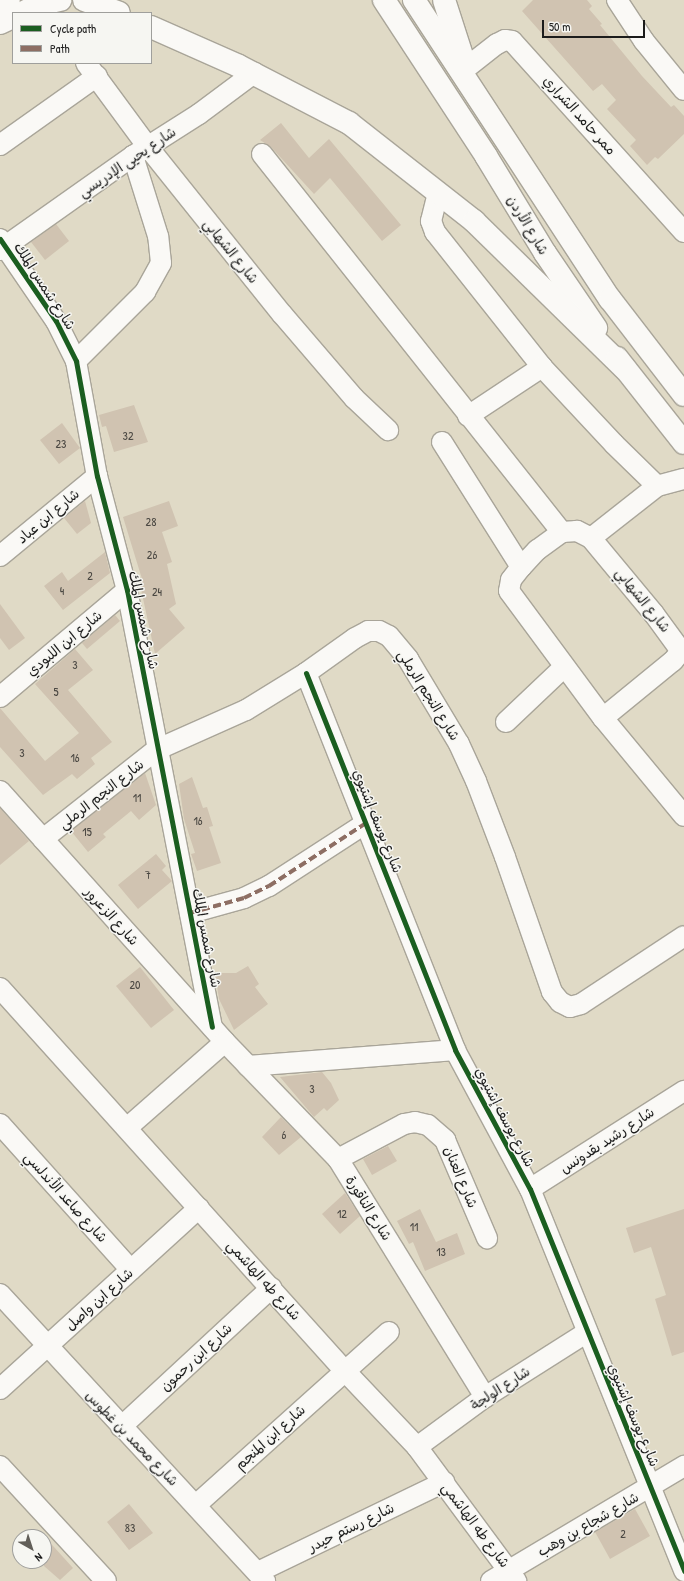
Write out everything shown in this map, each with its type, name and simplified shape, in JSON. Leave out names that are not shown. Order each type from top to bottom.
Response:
[{"type":"highway","points":[[0,10],[9,0]]},
{"type":"highway","points":[[34,10],[60,0]]},
{"type":"highway","points":[[84,0],[116,12]]},
{"type":"highway","name":"شارع الأردن","points":[[384,0],[486,156],[545,253],[625,369],[684,443]]},
{"type":"highway","name":"شارع الأردن","points":[[414,0],[610,299],[684,395]]},
{"type":"highway","points":[[444,0],[475,95]]},
{"type":"highway","points":[[0,23],[12,17]]},
{"type":"highway","points":[[152,27],[254,73],[350,123],[474,221],[625,369]]},
{"type":"street","points":[[617,0],[648,47],[684,90]]},
{"type":"street","name":"ممر حامد الشراري","points":[[466,68],[497,44],[505,40],[512,41],[684,232]]},
{"type":"street","points":[[0,145],[92,70]]},
{"type":"street","name":"شارع الشهابي","points":[[92,70],[141,152],[315,355],[388,430]]},
{"type":"street","name":"شارع يحيى الإدريسي","points":[[2,245],[200,114],[254,73]]},
{"type":"street","points":[[76,361],[145,292],[161,263],[158,236],[141,152]]},
{"type":"street","points":[[262,154],[468,416],[562,532]]},
{"type":"street","points":[[438,193],[431,221],[435,232],[542,367],[614,444],[657,486]]},
{"type":"street","name":"شارع شمس الملك","points":[[2,245],[56,321],[76,361],[97,476],[127,590],[156,750],[190,913],[219,1034]]},
{"type":"street","points":[[468,416],[542,367]]},
{"type":"street","points":[[442,442],[521,567]]},
{"type":"street","name":"شارع ابن عباد","points":[[0,556],[97,476]]},
{"type":"street","points":[[681,808],[603,718],[509,591],[511,580],[521,567],[537,550],[562,532],[577,531],[591,538],[657,486],[684,480]]},
{"type":"street","name":"شارع الشهابي","points":[[591,538],[654,614],[681,651],[678,657],[603,718]]},
{"type":"street","name":"شارع ابن اللبودي","points":[[0,698],[127,590]]},
{"type":"street","name":"شارع النجم الرملي","points":[[43,839],[156,750],[246,710],[306,673],[368,631],[379,631],[390,636],[404,654],[445,716],[476,781],[552,992],[560,1002],[570,1007],[581,1004],[684,936]]},
{"type":"street","points":[[506,722],[564,667]]},
{"type":"street","name":"شارع يوسف إشتيوي","points":[[306,673],[455,1050],[530,1189],[586,1332],[651,1487],[684,1571]]},
{"type":"street","name":"شارع الزعرور","points":[[0,791],[219,1034]]},
{"type":"street","points":[[190,913],[244,898],[269,886],[366,823]]},
{"type":"street","name":"شارع طه الهاشمي","points":[[0,988],[344,1370],[417,1447],[513,1575]]},
{"type":"street","points":[[127,1128],[219,1034]]},
{"type":"street","name":"شارع الناقورة","points":[[219,1034],[338,1159],[485,1397]]},
{"type":"street","points":[[248,1066],[455,1050]]},
{"type":"street","name":"شارع رشيد بقدونس","points":[[530,1189],[683,1095]]},
{"type":"street","name":"شارع العنان","points":[[338,1159],[404,1124],[415,1122],[428,1125],[445,1140],[487,1238]]},
{"type":"street","name":"شارع صاعد الأندلسي","points":[[0,1124],[131,1270]]},
{"type":"street","name":"شارع ابن واصل","points":[[0,1389],[198,1208]]},
{"type":"street","name":"شارع ابن رحمون","points":[[121,1427],[271,1288]]},
{"type":"street","name":"شارع محمد بن غطوس","points":[[0,1294],[121,1427],[196,1504],[261,1577]]},
{"type":"street","name":"شارع ابن المنجم","points":[[196,1504],[344,1370],[389,1332]]},
{"type":"street","name":"شارع الولجة","points":[[417,1447],[485,1397],[586,1332]]},
{"type":"street","points":[[0,1466],[106,1581]]},
{"type":"street","name":"شارع شجاع بن وهب","points":[[491,1581],[513,1575],[684,1466]]},
{"type":"street","name":"شارع رستم حيدر","points":[[261,1577],[444,1482]]},
{"type":"building","points":[[533,0],[587,0],[592,6],[589,9],[602,24],[600,25],[642,76],[671,107],[674,105],[684,116],[684,134],[658,159],[655,157],[647,165],[630,146],[636,140],[607,109],[616,100],[602,84],[593,91],[522,11]]},
{"type":"building","points":[[281,123],[309,158],[329,139],[401,225],[382,241],[330,178],[314,194],[271,147],[260,140]]},
{"type":"building","points":[[56,224],[69,241],[45,260],[31,242]]},
{"type":"building","points":[[134,405],[148,442],[114,452],[106,426],[102,427],[99,415]]},
{"type":"building","points":[[62,423],[80,448],[59,464],[40,440]]},
{"type":"building","points":[[85,501],[91,523],[77,534],[64,518]]},
{"type":"building","points":[[169,501],[178,526],[162,532],[172,562],[167,564],[176,604],[169,609],[185,628],[155,654],[139,580],[142,579],[123,517]]},
{"type":"building","points":[[105,552],[110,573],[63,610],[44,586],[62,572],[68,581]]},
{"type":"building","points":[[0,604],[25,638],[9,650],[0,638]]},
{"type":"building","points":[[115,615],[120,621],[87,649],[82,643]]},
{"type":"building","points":[[75,649],[93,670],[68,690],[112,742],[91,758],[95,764],[77,779],[72,774],[43,795],[0,747],[0,708],[45,761],[79,733],[35,684]]},
{"type":"building","points":[[145,773],[156,805],[139,820],[131,811],[103,834],[106,837],[88,852],[71,831]]},
{"type":"building","points":[[192,777],[203,808],[207,807],[213,826],[209,827],[221,863],[197,871],[191,854],[195,853],[184,819],[179,784]]},
{"type":"building","points":[[0,808],[29,841],[0,865]]},
{"type":"building","points":[[156,854],[166,866],[162,870],[172,881],[138,909],[118,885]]},
{"type":"building","points":[[248,966],[259,984],[255,987],[268,1004],[234,1030],[219,999],[215,973],[236,973]]},
{"type":"building","points":[[140,967],[174,1010],[151,1028],[116,986]]},
{"type":"building","points":[[322,1072],[331,1083],[339,1100],[327,1111],[324,1108],[314,1117],[280,1077]]},
{"type":"building","points":[[281,1117],[301,1137],[279,1155],[262,1137]]},
{"type":"building","points":[[388,1146],[397,1161],[372,1175],[363,1159]]},
{"type":"building","points":[[345,1193],[360,1216],[340,1234],[322,1214]]},
{"type":"building","points":[[420,1209],[436,1242],[457,1233],[465,1254],[425,1271],[413,1242],[409,1244],[397,1221]]},
{"type":"building","points":[[684,1209],[684,1352],[672,1356],[655,1299],[666,1295],[651,1247],[634,1253],[626,1228]]},
{"type":"building","points":[[129,1504],[153,1533],[129,1550],[107,1522]]},
{"type":"building","points":[[635,1509],[650,1536],[610,1559],[595,1532]]},
{"type":"building","points":[[52,1545],[73,1568],[60,1580],[47,1569],[52,1569]]},
{"type":"marked path","points":[[190,913],[244,898],[269,886],[366,823]]},
{"type":"cycle path","points":[[0,239],[56,321],[76,361],[97,476],[127,590],[212,1027]]},
{"type":"cycle path","points":[[306,673],[455,1050],[530,1189],[684,1571]]}]
